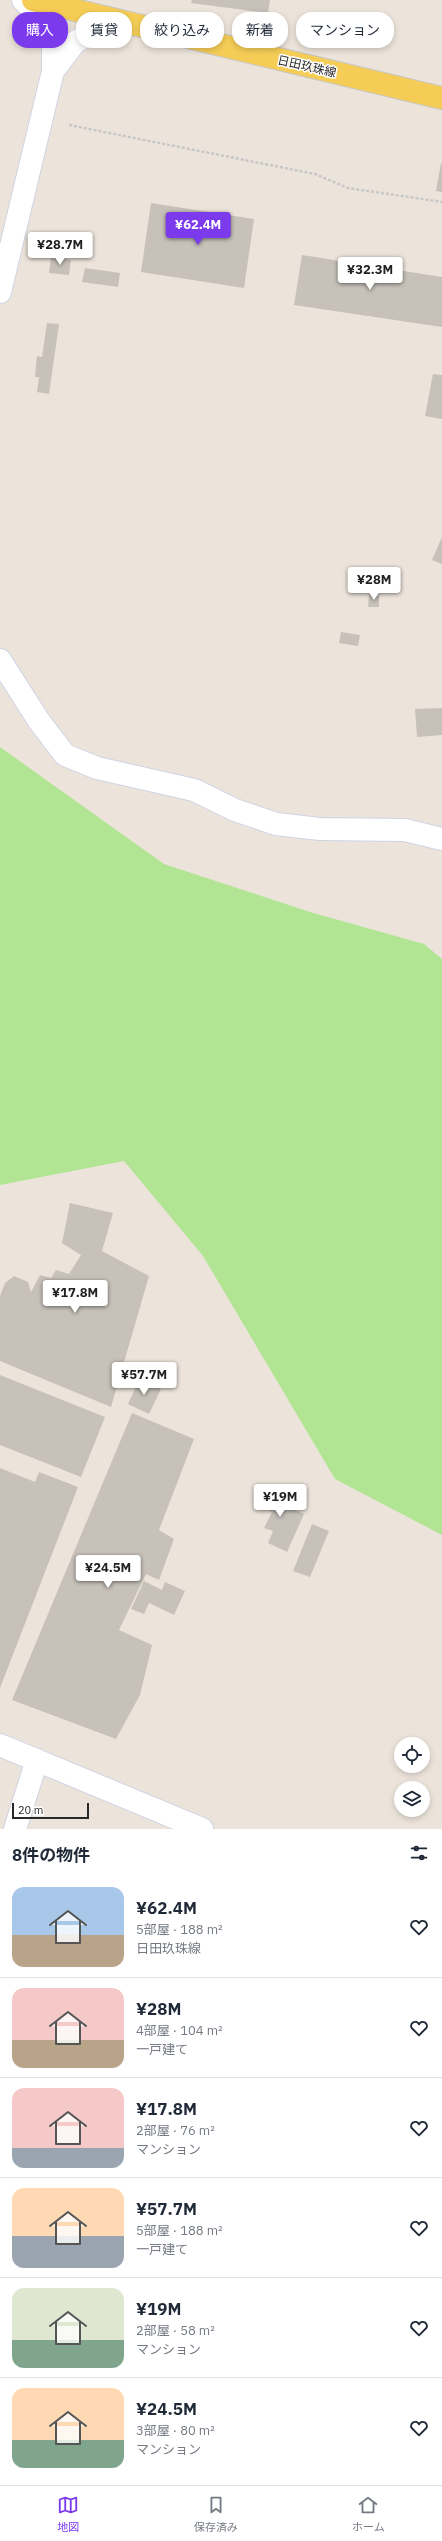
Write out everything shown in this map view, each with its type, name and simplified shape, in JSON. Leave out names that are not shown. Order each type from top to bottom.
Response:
[{"type":"main road","name":"日田玖珠線","points":[[33,0],[80,12]]},
{"type":"main road","name":"日田玖珠線","points":[[132,25],[442,98]]},
{"type":"street","points":[[0,292],[2,269],[53,71],[53,39],[38,16],[23,0]]},
{"type":"street","points":[[53,71],[76,41]]},
{"type":"street","points":[[0,660],[38,721],[65,754],[98,768],[194,790],[235,810],[276,824],[320,830],[405,830],[442,839]]},
{"type":"street","points":[[0,1745],[202,1829]]},
{"type":"street","points":[[15,1829],[37,1760]]},
{"type":"path","points":[[69,125],[315,174],[348,188],[442,202]]},
{"type":"green space","points":[[0,747],[164,864],[310,912],[424,944],[442,959],[442,1535],[335,1479],[203,1256],[124,1161],[0,1185]]},
{"type":"building","points":[[192,0],[270,0],[268,12],[191,3]]},
{"type":"building","points":[[442,163],[442,192],[436,191]]},
{"type":"building","points":[[151,203],[254,219],[244,288],[141,272]]},
{"type":"building","points":[[302,255],[442,277],[442,327],[294,305]]},
{"type":"building","points":[[51,257],[71,260],[69,275],[49,273]]},
{"type":"building","points":[[85,268],[120,273],[118,287],[82,282]]},
{"type":"building","points":[[47,323],[59,324],[49,394],[37,392],[39,377],[35,377],[37,356],[42,357]]},
{"type":"building","points":[[433,374],[442,375],[442,419],[425,416]]},
{"type":"building","points":[[442,537],[442,564],[432,560]]},
{"type":"building","points":[[369,595],[379,596],[379,607],[368,607]]},
{"type":"building","points":[[341,632],[360,635],[358,646],[339,643]]},
{"type":"building","points":[[442,708],[442,735],[417,737],[415,709]]},
{"type":"building","points":[[70,1203],[113,1213],[102,1251],[149,1276],[111,1407],[0,1361],[0,1296],[5,1283],[14,1276],[28,1282],[31,1292],[40,1275],[51,1278],[56,1270],[69,1274],[81,1255],[62,1243]]},
{"type":"building","points":[[0,1375],[105,1417],[81,1477],[0,1445]]},
{"type":"building","points":[[140,1378],[161,1389],[149,1414],[128,1404]]},
{"type":"building","points":[[132,1413],[194,1439],[159,1530],[174,1539],[159,1580],[146,1574],[119,1630],[152,1645],[140,1695],[116,1739],[12,1700]]},
{"type":"building","points":[[0,1468],[35,1482],[39,1472],[78,1487],[0,1688]]},
{"type":"building","points":[[263,1487],[295,1502],[292,1509],[304,1514],[287,1552],[268,1543],[273,1531],[264,1528],[272,1512],[256,1505]]},
{"type":"building","points":[[312,1524],[329,1531],[310,1577],[293,1571]]},
{"type":"building","points":[[144,1581],[162,1590],[165,1582],[185,1591],[174,1615],[149,1603],[144,1614],[131,1609]]}]
